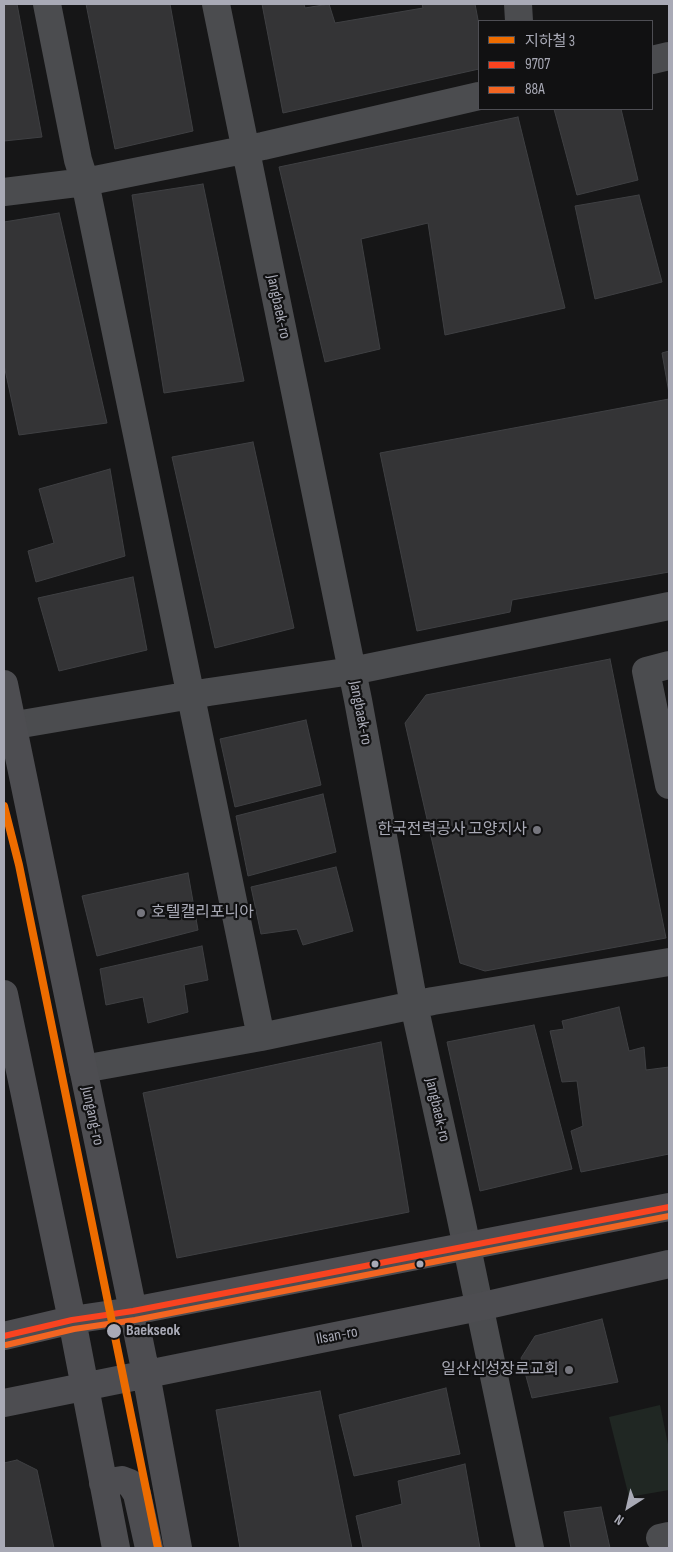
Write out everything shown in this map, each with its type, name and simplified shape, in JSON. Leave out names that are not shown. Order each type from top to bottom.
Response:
[{"type":"main road","name":"Jungang-ro","points":[[4,684],[7,722],[83,1069],[146,1374],[178,1548]]},
{"type":"main road","points":[[4,994],[72,1320],[83,1386],[116,1548]]},
{"type":"main road","points":[[4,1336],[72,1320],[133,1311],[669,1207]]},
{"type":"main road","name":"Ilsan-ro","points":[[4,1403],[479,1307],[669,1264]]},
{"type":"main road","points":[[103,1483],[122,1480],[130,1483],[137,1494],[149,1548]]},
{"type":"street","points":[[47,4],[261,1037]]},
{"type":"street","name":"Jangbaek-ro","points":[[216,4],[352,671],[414,1005],[530,1548]]},
{"type":"street","points":[[518,4],[519,20]]},
{"type":"street","points":[[653,60],[669,56]]},
{"type":"street","points":[[4,192],[85,182],[245,149],[478,96]]},
{"type":"street","name":"Jangbaek-ro","points":[[7,722],[352,671],[669,606]]},
{"type":"street","points":[[669,666],[646,671],[669,785]]},
{"type":"street","points":[[83,1069],[261,1037],[414,1005],[669,962]]},
{"type":"shaded area","points":[[660,1405],[669,1449],[669,1490],[629,1497],[609,1417]]},
{"type":"building","points":[[4,4],[17,4],[42,137],[4,141]]},
{"type":"building","points":[[86,4],[170,4],[193,131],[115,149]]},
{"type":"building","points":[[262,4],[304,4],[305,8],[329,4],[335,23],[423,8],[422,4],[475,4],[478,20],[478,69],[283,113]]},
{"type":"building","points":[[554,110],[621,110],[638,180],[577,195]]},
{"type":"building","points":[[518,117],[565,308],[445,335],[428,223],[361,239],[380,349],[325,362],[279,167]]},
{"type":"building","points":[[203,184],[244,381],[164,393],[132,195]]},
{"type":"building","points":[[639,195],[662,282],[595,299],[575,206]]},
{"type":"building","points":[[59,213],[107,423],[19,435],[4,365],[4,222]]},
{"type":"building","points":[[669,351],[669,393],[662,353]]},
{"type":"building","points":[[669,399],[669,572],[512,600],[510,612],[417,631],[380,453]]},
{"type":"building","points":[[253,442],[294,628],[215,648],[172,457]]},
{"type":"building","points":[[110,469],[125,556],[36,582],[28,551],[54,543],[39,489]]},
{"type":"building","points":[[133,577],[147,650],[59,671],[38,598]]},
{"type":"building","name":"한국전력공사 고양지사","points":[[610,659],[666,938],[485,971],[460,963],[405,723],[426,695]]},
{"type":"building","points":[[306,720],[321,785],[235,807],[220,739]]},
{"type":"building","points":[[323,794],[336,852],[248,876],[236,816]]},
{"type":"building","points":[[336,867],[353,931],[303,945],[297,929],[261,934],[251,887]]},
{"type":"building","name":"호텔캘리포니아","points":[[188,873],[198,930],[97,956],[82,896]]},
{"type":"building","points":[[202,946],[208,980],[184,985],[188,1012],[148,1023],[143,997],[106,1005],[100,969]]},
{"type":"building","points":[[619,1007],[629,1051],[644,1047],[646,1070],[669,1067],[669,1154],[581,1172],[571,1131],[583,1126],[577,1081],[562,1082],[550,1031],[564,1029],[562,1021]]},
{"type":"building","points":[[534,1025],[572,1169],[480,1191],[447,1042]]},
{"type":"building","points":[[381,1042],[409,1212],[177,1258],[143,1093]]},
{"type":"building","name":"일산신성장로교회","points":[[602,1319],[618,1382],[532,1398],[521,1358],[535,1336]]},
{"type":"building","points":[[446,1388],[460,1454],[354,1476],[339,1415]]},
{"type":"building","points":[[320,1391],[352,1548],[240,1548],[216,1410]]},
{"type":"building","points":[[17,1460],[37,1470],[54,1548],[4,1548],[4,1463]]},
{"type":"building","points":[[465,1464],[480,1548],[363,1548],[356,1516],[402,1504],[398,1481]]},
{"type":"building","points":[[601,1507],[610,1548],[571,1548],[564,1512]]},
{"type":"metro line","name":"3","points":[[4,806],[19,865],[158,1548]]},
{"type":"transit line","name":"9707","points":[[4,1336],[72,1320],[133,1311],[669,1207]]},
{"type":"transit line","name":"88A","points":[[6,1345],[74,1329],[135,1320],[669,1216]]},
{"type":"place","name":"한국전력공사 고양지사","points":[[537,830]]},
{"type":"place","name":"호텔캘리포니아","points":[[141,913]]},
{"type":"place","name":"Baekseok","points":[[114,1331]]},
{"type":"place","name":"일산신성장로교회","points":[[569,1370]]}]
